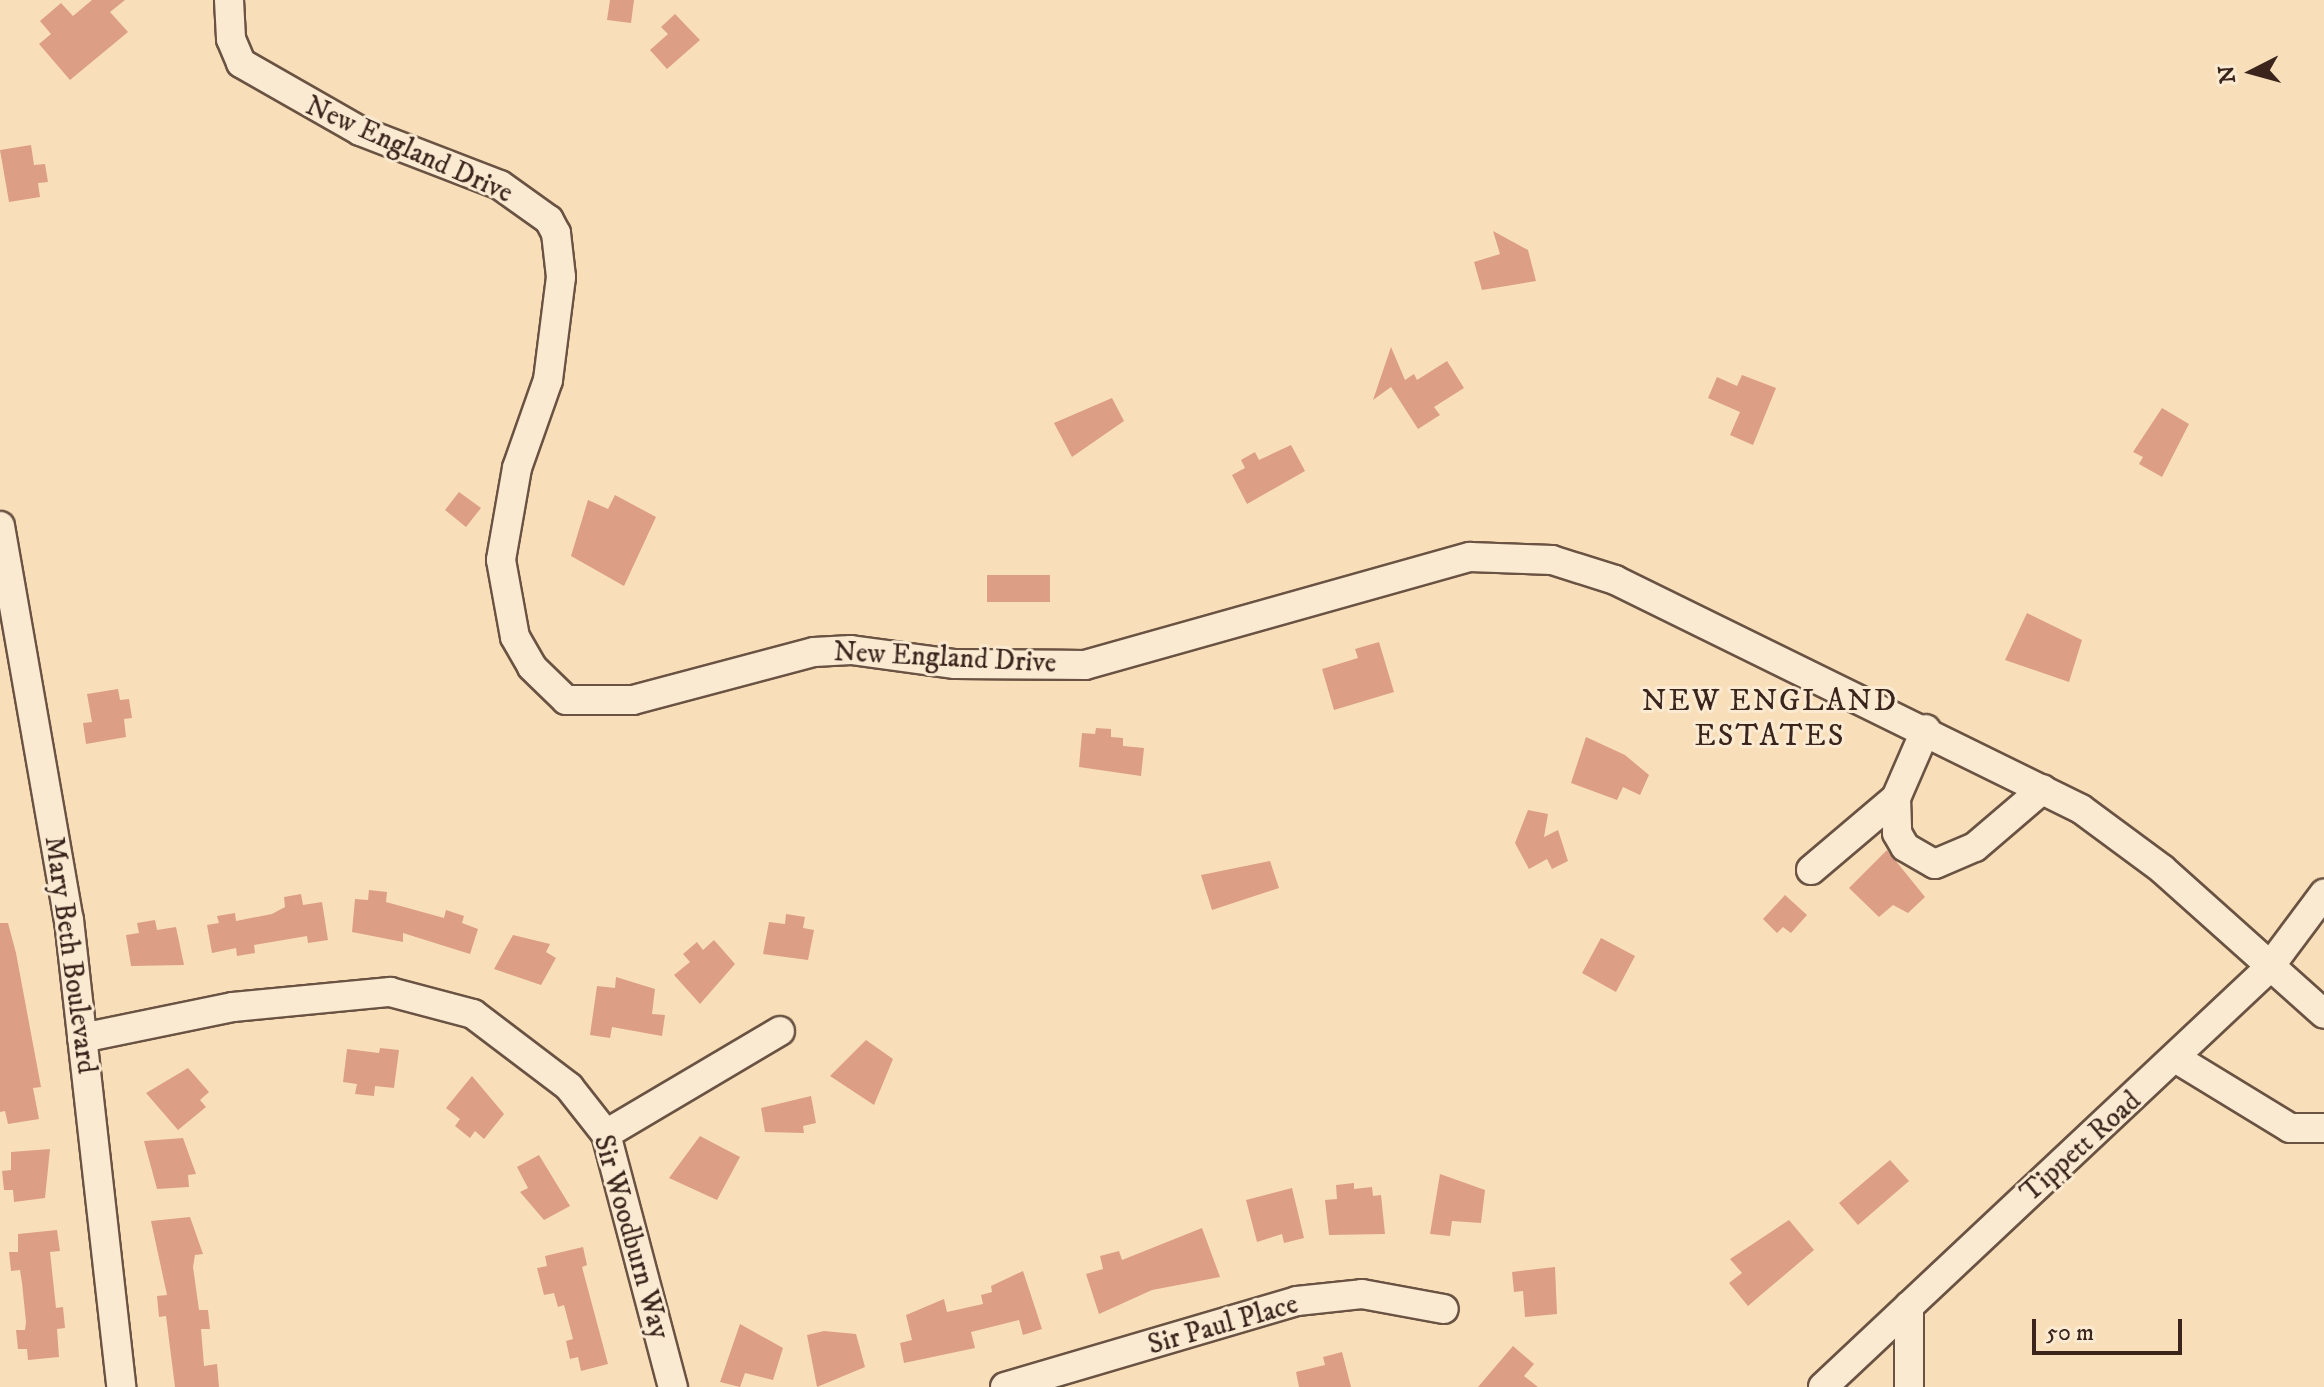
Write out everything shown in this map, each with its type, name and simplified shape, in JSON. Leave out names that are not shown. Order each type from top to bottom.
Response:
[{"type":"street","name":"New England Drive","points":[[229,0],[231,39],[241,63],[253,72],[416,157],[500,185],[549,220],[556,233],[561,277],[548,380],[517,468],[501,560],[515,637],[532,667],[566,700],[664,694],[814,652],[851,650],[955,664],[1085,665],[1416,569],[1510,554],[1581,566],[1926,729],[2043,789],[2127,841],[2231,928],[2268,969],[2324,1014]]},
{"type":"street","name":"Mary Beth Boulevard","points":[[0,526],[69,920],[121,1387]]},
{"type":"street","points":[[1926,729],[1896,798],[1897,833],[1905,847],[1935,864],[1960,857],[2043,789]]},
{"type":"street","points":[[1811,870],[1896,798]]},
{"type":"street","name":"Tippett Road","points":[[1823,1387],[2177,1059],[2268,969],[2324,894]]},
{"type":"street","name":"Sir Woodburn Way","points":[[82,1038],[233,1007],[390,992],[473,1014],[569,1087],[606,1134],[673,1387]]},
{"type":"street","points":[[606,1134],[780,1031]]},
{"type":"street","points":[[2177,1059],[2290,1128],[2324,1128]]},
{"type":"street","name":"Sir Paul Place","points":[[1005,1387],[1297,1301],[1362,1294],[1444,1309]]},
{"type":"street","points":[[1909,1306],[1909,1387]]},
{"type":"building","points":[[92,0],[125,0],[110,12],[128,32],[70,80],[39,44],[51,34],[40,21],[61,3],[73,16]]},
{"type":"building","points":[[610,0],[634,0],[631,23],[607,20]]},
{"type":"building","points":[[675,14],[700,40],[667,69],[650,50],[668,34],[661,27]]},
{"type":"building","points":[[31,145],[34,165],[45,164],[48,182],[38,183],[40,197],[9,202],[0,150]]},
{"type":"building","points":[[1493,231],[1528,250],[1536,281],[1482,290],[1474,262],[1500,254]]},
{"type":"building","points":[[1391,347],[1405,380],[1414,374],[1417,380],[1447,361],[1464,388],[1434,407],[1440,415],[1418,429],[1391,387],[1373,400]]},
{"type":"building","points":[[1742,375],[1776,388],[1753,445],[1730,435],[1740,412],[1708,398],[1717,377],[1737,386]]},
{"type":"building","points":[[1112,398],[1124,421],[1072,457],[1054,423]]},
{"type":"building","points":[[2162,408],[2189,424],[2162,477],[2139,464],[2143,457],[2133,452]]},
{"type":"building","points":[[1291,445],[1305,471],[1247,504],[1232,475],[1245,468],[1241,460],[1255,452],[1259,460]]},
{"type":"building","points":[[459,492],[481,508],[466,527],[445,510]]},
{"type":"building","points":[[615,495],[656,517],[624,586],[571,556],[588,500],[608,509]]},
{"type":"building","points":[[987,575],[1050,575],[1050,602],[987,602]]},
{"type":"building","points":[[2027,613],[2082,640],[2069,682],[2005,660]]},
{"type":"building","points":[[1379,642],[1394,692],[1334,710],[1322,669],[1358,658],[1355,649]]},
{"type":"building","points":[[118,689],[120,700],[129,699],[132,718],[124,719],[126,737],[86,744],[83,723],[92,722],[87,694]]},
{"type":"building","points":[[1096,728],[1111,729],[1111,737],[1123,738],[1123,746],[1144,748],[1141,776],[1079,767],[1082,733],[1095,734]]},
{"type":"building","points":[[1586,737],[1625,755],[1649,775],[1640,795],[1623,787],[1617,800],[1571,783]]},
{"type":"building","points":[[1528,810],[1548,814],[1544,837],[1558,830],[1568,861],[1552,869],[1547,859],[1529,869],[1515,843]]},
{"type":"building","points":[[1887,850],[1925,897],[1908,913],[1893,905],[1879,917],[1849,888]]},
{"type":"building","points":[[1270,861],[1279,888],[1212,910],[1201,875]]},
{"type":"building","points":[[369,890],[387,892],[386,902],[444,918],[446,910],[464,916],[462,923],[478,929],[470,954],[403,933],[403,942],[352,932],[355,899],[368,900]]},
{"type":"building","points":[[301,894],[303,905],[322,902],[328,940],[308,943],[307,936],[254,945],[255,953],[237,956],[236,948],[212,953],[207,925],[219,923],[217,916],[235,913],[236,921],[272,914],[285,907],[284,897]]},
{"type":"building","points":[[1785,895],[1807,915],[1791,933],[1783,927],[1777,933],[1763,919]]},
{"type":"building","points":[[786,914],[805,917],[803,928],[814,930],[808,960],[763,954],[769,922],[785,924]]},
{"type":"building","points":[[155,920],[157,930],[176,927],[184,965],[131,966],[126,935],[139,933],[137,923]]},
{"type":"building","points":[[0,923],[8,923],[16,953],[41,1087],[33,1088],[39,1119],[8,1124],[5,1111],[0,1112]]},
{"type":"building","points":[[513,935],[550,944],[546,952],[556,958],[541,985],[494,969]]},
{"type":"building","points":[[1601,938],[1635,956],[1616,992],[1582,973]]},
{"type":"building","points":[[714,940],[735,964],[700,1004],[674,975],[690,962],[683,954],[697,942],[703,950]]},
{"type":"building","points":[[616,977],[655,989],[652,1014],[665,1015],[662,1036],[612,1027],[610,1038],[590,1035],[597,986],[615,988]]},
{"type":"building","points":[[866,1040],[893,1059],[874,1105],[830,1076]]},
{"type":"building","points":[[380,1048],[399,1050],[394,1088],[375,1086],[374,1096],[355,1094],[357,1084],[343,1082],[347,1049],[379,1053]]},
{"type":"building","points":[[188,1068],[209,1092],[200,1100],[206,1107],[178,1130],[146,1093]]},
{"type":"building","points":[[472,1076],[504,1114],[484,1139],[475,1131],[470,1138],[455,1126],[460,1119],[446,1108]]},
{"type":"building","points":[[811,1096],[816,1123],[803,1126],[804,1133],[765,1132],[761,1108]]},
{"type":"building","points":[[700,1136],[740,1157],[717,1200],[669,1178]]},
{"type":"building","points":[[183,1138],[196,1174],[188,1175],[189,1187],[157,1189],[144,1141]]},
{"type":"building","points":[[50,1149],[45,1198],[14,1202],[13,1190],[4,1190],[2,1171],[11,1170],[11,1152]]},
{"type":"building","points":[[539,1155],[570,1206],[544,1220],[520,1192],[528,1188],[517,1167]]},
{"type":"building","points":[[1890,1160],[1909,1181],[1858,1225],[1839,1203]]},
{"type":"building","points":[[1440,1174],[1485,1190],[1481,1223],[1452,1221],[1450,1236],[1430,1234]]},
{"type":"building","points":[[1354,1183],[1354,1189],[1372,1187],[1373,1196],[1381,1195],[1385,1234],[1329,1235],[1325,1200],[1337,1199],[1336,1185]]},
{"type":"building","points":[[1292,1188],[1304,1238],[1284,1243],[1282,1234],[1257,1242],[1246,1200]]},
{"type":"building","points":[[190,1217],[203,1254],[195,1255],[193,1267],[199,1310],[208,1310],[210,1329],[201,1329],[204,1366],[217,1364],[219,1387],[175,1387],[166,1316],[159,1317],[157,1296],[167,1295],[151,1221]]},
{"type":"building","points":[[1789,1220],[1814,1250],[1748,1306],[1729,1283],[1742,1273],[1730,1259]]},
{"type":"building","points":[[1202,1228],[1220,1277],[1152,1290],[1099,1314],[1086,1274],[1103,1269],[1100,1256],[1119,1251],[1122,1260]]},
{"type":"building","points":[[57,1230],[60,1251],[50,1252],[56,1308],[63,1307],[65,1328],[57,1329],[59,1357],[28,1360],[27,1349],[18,1349],[16,1330],[25,1330],[26,1322],[20,1270],[11,1271],[9,1252],[18,1252],[18,1234]]},
{"type":"building","points":[[583,1247],[587,1265],[582,1267],[608,1364],[581,1371],[578,1357],[570,1359],[566,1341],[573,1339],[564,1305],[558,1307],[554,1293],[544,1295],[537,1268],[547,1266],[545,1256]]},
{"type":"building","points":[[1555,1267],[1557,1314],[1525,1317],[1523,1291],[1514,1292],[1512,1272]]},
{"type":"building","points":[[1023,1271],[1042,1329],[1023,1335],[1019,1320],[971,1332],[975,1348],[904,1363],[900,1343],[912,1340],[906,1315],[944,1299],[947,1312],[983,1304],[981,1295],[992,1292],[991,1286]]},
{"type":"building","points":[[740,1324],[783,1348],[773,1380],[745,1373],[740,1387],[720,1382]]},
{"type":"building","points":[[824,1331],[856,1334],[865,1367],[817,1387],[807,1335]]},
{"type":"building","points":[[1513,1346],[1534,1364],[1524,1376],[1538,1387],[1478,1387]]},
{"type":"building","points":[[1342,1352],[1351,1387],[1299,1387],[1296,1372],[1325,1365],[1323,1357]]},
{"type":"district","name":"NEW ENGLAND ESTATES","points":[[1770,719]]}]
